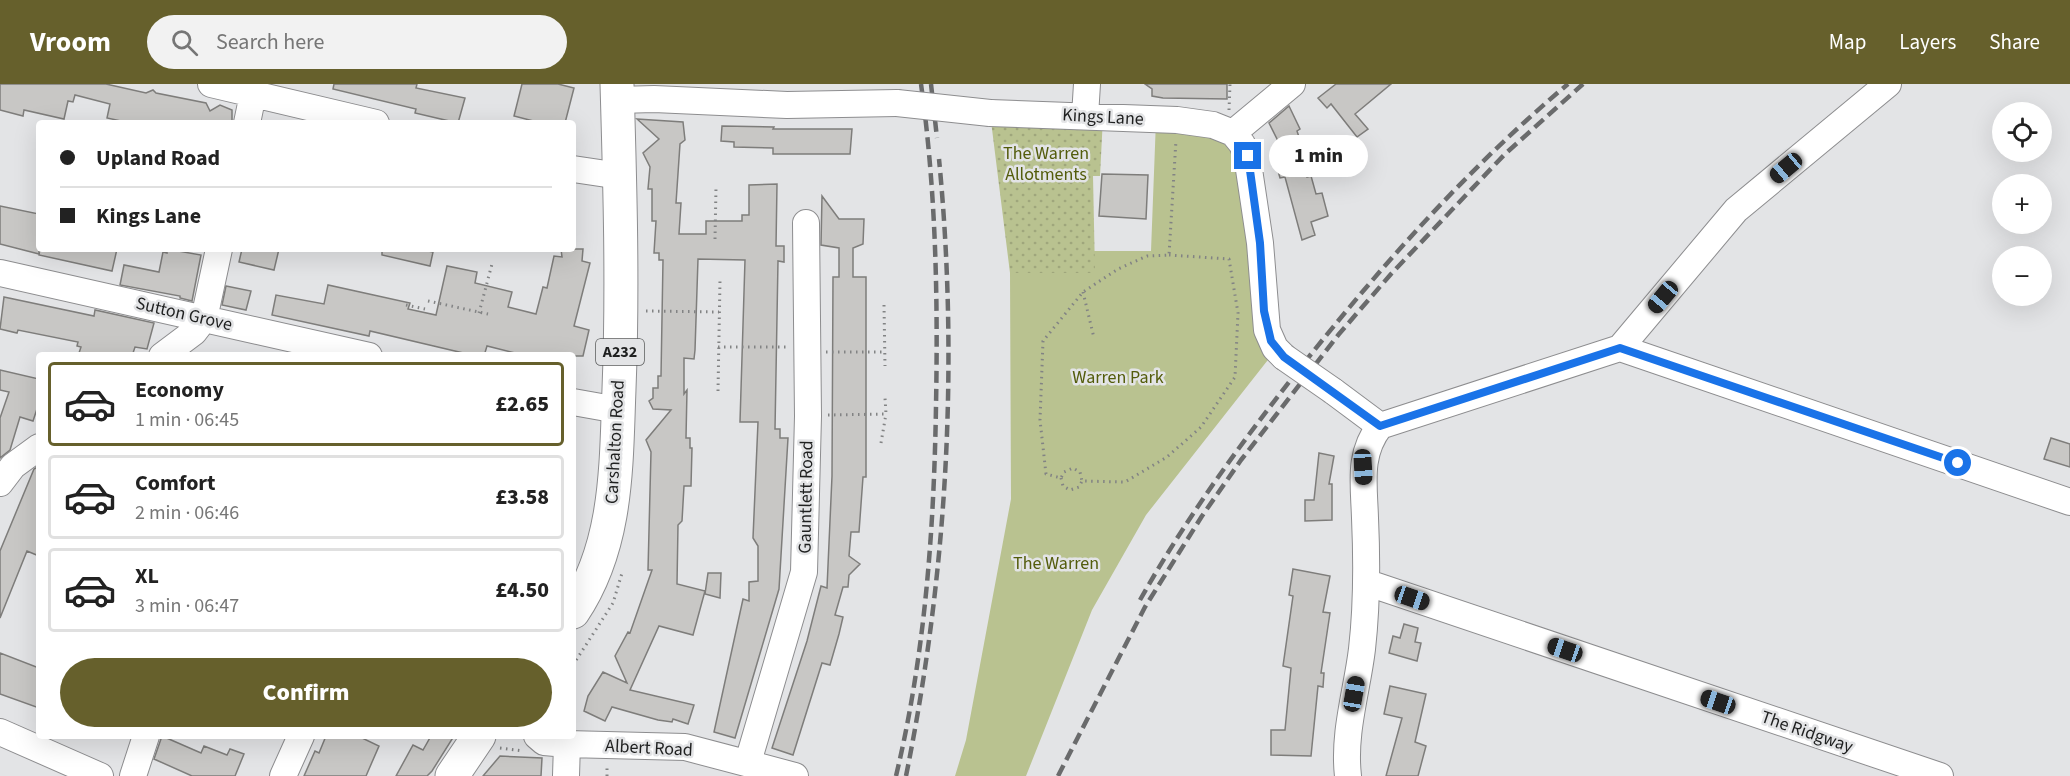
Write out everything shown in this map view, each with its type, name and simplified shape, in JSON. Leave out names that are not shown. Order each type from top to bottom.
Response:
[{"type":"highway","name":"Carshalton Road","points":[[576,606],[597,567],[608,531],[614,495],[622,311],[618,92]]},
{"type":"street","points":[[211,84],[363,120]]},
{"type":"street","points":[[1085,116],[1087,84]]},
{"type":"street","points":[[1292,84],[1233,133],[1248,156],[1260,243],[1267,330],[1275,348],[1284,357],[1380,426]]},
{"type":"street","points":[[1348,776],[1350,715],[1361,652],[1368,583],[1363,467],[1366,448],[1380,426],[1620,348],[1736,210],[1888,84]]},
{"type":"street","name":"Kings Lane","points":[[618,92],[654,99],[785,95],[897,103],[990,113],[1177,120],[1213,125],[1233,133]]},
{"type":"street","points":[[248,120],[253,94]]},
{"type":"street","points":[[576,169],[620,176]]},
{"type":"street","name":"Gauntlett Road","points":[[748,762],[804,572],[808,416],[806,223]]},
{"type":"street","points":[[167,352],[194,332],[204,319],[218,252]]},
{"type":"street","name":"Sutton Grove","points":[[0,273],[351,352]]},
{"type":"street","points":[[1620,348],[2070,502]]},
{"type":"street","points":[[576,403],[618,410]]},
{"type":"street","points":[[0,483],[13,466],[36,449]]},
{"type":"street","name":"The Ridgway","points":[[1368,583],[1940,776]]},
{"type":"street","points":[[0,732],[100,776]]},
{"type":"street","points":[[133,776],[145,739]]},
{"type":"street","points":[[283,776],[300,739]]},
{"type":"street","points":[[549,741],[566,776]]},
{"type":"street","name":"Albert Road","points":[[549,741],[685,747],[795,776]]},
{"type":"path","points":[[1169,255],[1177,120]]},
{"type":"path","points":[[715,239],[716,187]]},
{"type":"path","points":[[1060,478],[1046,474],[1040,420],[1043,341],[1083,292],[1118,269],[1147,256],[1169,255],[1229,259],[1238,313],[1235,376],[1201,427],[1167,457],[1125,482],[1082,481]]},
{"type":"path","points":[[479,312],[492,264]]},
{"type":"path","points":[[718,391],[720,280]]},
{"type":"path","points":[[1083,292],[1094,338]]},
{"type":"path","points":[[428,301],[488,314]]},
{"type":"path","points":[[406,304],[425,309]]},
{"type":"path","points":[[884,305],[885,366]]},
{"type":"path","points":[[622,311],[719,312]]},
{"type":"path","points":[[718,347],[885,351]]},
{"type":"path","points":[[881,443],[886,414],[885,398]]},
{"type":"path","points":[[808,416],[886,414]]},
{"type":"path","points":[[1073,468],[1080,472],[1082,481],[1080,487],[1070,490],[1063,486],[1060,478],[1064,472],[1073,468]]},
{"type":"path","points":[[467,755],[500,748],[541,753],[549,741]]},
{"type":"green space","name":"The Warren Allotments","points":[[990,113],[1103,117],[1100,176],[1093,176],[1095,273],[1010,273]]},
{"type":"green space","name":"Warren Park","points":[[1156,120],[1232,136],[1271,356],[1146,515],[1092,610],[1026,776],[955,776],[966,740],[1011,499],[1010,273],[1094,273],[1093,251],[1151,251]]},
{"type":"building","points":[[0,84],[106,84],[146,93],[153,90],[156,93],[206,103],[210,111],[220,105],[232,110],[232,120],[116,120],[107,118],[110,104],[75,95],[73,102],[68,101],[64,119],[24,110],[23,116],[0,110]]},
{"type":"building","points":[[334,84],[417,84],[416,88],[465,98],[459,120],[445,120],[415,113],[416,109],[333,89]]},
{"type":"building","points":[[522,84],[558,84],[574,88],[566,120],[529,120],[514,116]]},
{"type":"building","points":[[1145,84],[1227,84],[1227,99],[1152,96],[1152,89]]},
{"type":"building","points":[[1336,84],[1391,84],[1355,114],[1368,129],[1357,137],[1331,104],[1327,108],[1318,98]]},
{"type":"building","points":[[1289,106],[1300,129],[1297,131],[1301,143],[1297,145],[1307,177],[1311,176],[1316,194],[1322,193],[1328,216],[1311,222],[1315,235],[1302,240],[1285,177],[1280,178],[1274,157],[1278,156],[1276,149],[1281,147],[1269,123]]},
{"type":"building","points":[[637,119],[683,122],[685,140],[680,144],[676,203],[681,203],[679,234],[706,234],[706,221],[742,221],[742,215],[749,215],[749,185],[777,184],[776,246],[784,246],[784,262],[778,261],[775,429],[780,429],[780,438],[788,438],[779,589],[735,738],[714,732],[743,599],[749,601],[749,582],[758,581],[758,546],[753,538],[758,422],[740,422],[745,260],[698,259],[694,359],[684,358],[684,394],[687,390],[686,438],[690,438],[690,448],[692,448],[691,486],[684,486],[682,521],[678,525],[677,584],[705,591],[693,635],[659,626],[630,690],[694,705],[688,724],[673,719],[672,722],[658,720],[612,707],[605,721],[584,711],[588,696],[603,672],[627,683],[615,656],[628,632],[630,633],[652,570],[648,570],[651,452],[646,440],[671,410],[653,409],[649,401],[653,398],[653,388],[658,388],[658,376],[661,376],[663,260],[659,260],[659,253],[654,253],[656,221],[652,221],[652,189],[648,189],[650,167],[643,153],[659,139]]},
{"type":"building","points":[[722,126],[774,127],[773,129],[852,129],[850,154],[773,154],[773,148],[734,147],[734,142],[721,141]]},
{"type":"building","points":[[1102,174],[1148,175],[1146,219],[1099,216]]},
{"type":"building","points":[[822,196],[839,219],[864,219],[863,244],[853,248],[853,277],[866,277],[866,477],[863,477],[859,532],[851,532],[849,556],[860,564],[849,575],[848,587],[843,587],[835,615],[843,617],[830,665],[822,663],[793,755],[772,748],[807,641],[821,586],[827,588],[832,476],[833,277],[839,277],[839,248],[821,245]]},
{"type":"building","points":[[0,206],[36,213],[36,252],[39,254],[0,244]]},
{"type":"building","points":[[576,249],[583,249],[582,261],[590,263],[574,326],[589,330],[583,356],[576,356],[576,352],[511,352],[487,346],[485,352],[459,352],[370,331],[369,336],[272,315],[276,295],[324,304],[328,285],[410,303],[408,309],[436,315],[447,266],[477,272],[475,283],[512,292],[508,307],[536,314],[543,287],[547,288],[554,256],[562,257],[561,252],[576,252]]},
{"type":"building","points":[[40,252],[116,252],[112,271],[39,255]]},
{"type":"building","points":[[163,252],[184,252],[201,255],[192,301],[180,298],[180,296],[120,285],[124,265],[159,272]]},
{"type":"building","points":[[241,252],[278,252],[274,270],[239,262]]},
{"type":"building","points":[[382,252],[433,252],[430,266],[382,255]]},
{"type":"building","points":[[226,286],[251,291],[246,310],[222,305]]},
{"type":"building","points":[[4,297],[94,316],[95,310],[154,323],[147,349],[135,347],[133,352],[79,352],[81,347],[77,346],[78,342],[18,330],[17,333],[0,329]]},
{"type":"building","points":[[0,370],[36,378],[36,412],[33,421],[20,417],[10,450],[0,458],[0,418],[9,392],[0,390]]},
{"type":"building","points":[[2051,438],[2070,444],[2070,467],[2044,459]]},
{"type":"building","points":[[1319,453],[1334,456],[1329,484],[1332,484],[1332,520],[1305,521],[1305,500],[1314,500]]},
{"type":"building","points":[[36,468],[36,555],[27,551],[0,618],[0,551]]},
{"type":"building","points":[[1293,569],[1330,576],[1323,612],[1330,613],[1321,673],[1324,673],[1323,687],[1318,686],[1311,756],[1271,755],[1271,730],[1285,730],[1291,668],[1283,666],[1293,596],[1289,595]]},
{"type":"building","points":[[708,573],[721,573],[720,598],[705,594]]},
{"type":"building","points":[[1404,624],[1418,628],[1415,642],[1421,643],[1417,661],[1389,653],[1393,636],[1400,638]]},
{"type":"building","points":[[0,653],[36,667],[36,707],[0,694]]},
{"type":"building","points":[[1390,686],[1426,694],[1415,742],[1426,746],[1418,776],[1386,776],[1402,718],[1384,714]]},
{"type":"building","points":[[161,739],[169,739],[201,753],[204,746],[227,755],[230,749],[244,754],[235,776],[192,776],[154,759]]},
{"type":"building","points":[[325,739],[364,739],[379,746],[366,776],[304,776],[315,751],[319,753]]},
{"type":"building","points":[[429,739],[452,739],[427,776],[396,776],[413,745],[423,750]]},
{"type":"building","points":[[500,756],[542,758],[541,776],[483,776]]},
{"type":"railway","points":[[896,776],[921,638],[930,546],[935,453],[937,366],[935,245],[930,164],[921,84]]},
{"type":"railway","points":[[931,84],[937,138]]},
{"type":"railway","points":[[1140,600],[1215,481],[1278,396],[1362,292],[1427,219],[1495,149],[1568,84]]},
{"type":"railway","points":[[1058,776],[1145,607],[1202,516],[1241,460],[1339,334],[1391,274],[1505,154],[1583,84]]},
{"type":"railway","points":[[906,776],[931,623],[940,546],[945,469],[948,314],[939,159]]},
{"type":"route","points":[[1248,156],[1260,243],[1264,311],[1271,341],[1284,357],[1347,400],[1380,426],[1620,348],[1958,463]]},
{"type":"park label","name":"The Warren","points":[[1056,563]]}]
